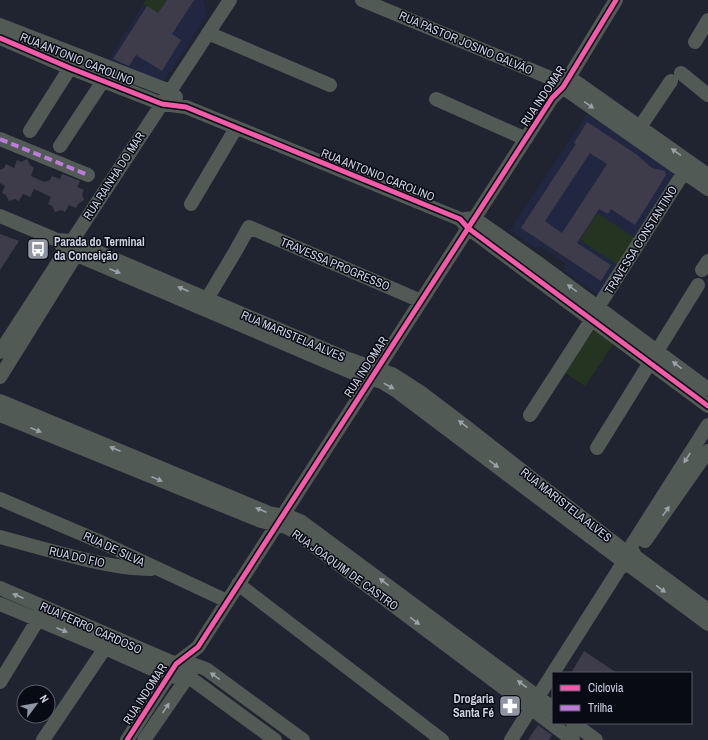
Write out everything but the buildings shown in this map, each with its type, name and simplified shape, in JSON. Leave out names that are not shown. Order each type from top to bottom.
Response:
[{"type":"street","name":"RUA RAINHA DO MAR","points":[[2,345],[71,246],[230,0]]},
{"type":"street","name":"RUA PASTOR JOSINO GALVÃO","points":[[362,0],[560,80],[640,127],[708,175]]},
{"type":"street","name":"RUA INDOMAR","points":[[127,740],[176,664],[198,647],[421,301],[468,222],[526,139],[552,98],[575,49],[605,0]]},
{"type":"street","name":"RUA INDOMAR","points":[[560,80],[616,0]]},
{"type":"street","points":[[695,42],[708,20]]},
{"type":"street","name":"RUA ANTONIO CAROLINO","points":[[0,25],[170,92],[186,107]]},
{"type":"street","points":[[208,33],[330,85]]},
{"type":"street","name":"RUA ANTONIO CAROLINO","points":[[0,38],[70,68],[162,104],[186,107],[468,222],[538,270],[595,313],[651,363],[708,406]]},
{"type":"street","points":[[30,132],[70,68]]},
{"type":"street","points":[[640,127],[676,77],[708,94]]},
{"type":"street","name":"RUA PASTOR JOSINO GALVÃO","points":[[560,80],[708,189]]},
{"type":"street","points":[[60,146],[103,81]]},
{"type":"street","points":[[436,99],[526,139]]},
{"type":"street","points":[[191,204],[236,128]]},
{"type":"street","points":[[0,139],[88,175]]},
{"type":"street","name":"TRAVESSA CONSTANTINO","points":[[530,415],[684,172]]},
{"type":"street","name":"RUA MARISTELA ALVES","points":[[0,216],[71,246],[351,372],[392,374],[423,394],[460,422],[708,624]]},
{"type":"street","name":"TRAVESSA PROGRESSO","points":[[207,299],[249,227],[421,301]]},
{"type":"street","name":"RUA RAINHA DO MAR","points":[[0,377],[71,246]]},
{"type":"street","name":"RUA MARISTELA ALVES","points":[[71,246],[207,299],[342,357],[374,374]]},
{"type":"street","points":[[597,448],[698,285]]},
{"type":"street","name":"RUA ANTONIO CAROLINO","points":[[595,313],[658,351],[708,389]]},
{"type":"street","name":"RUA JOAQUIM DE CASTRO","points":[[0,401],[269,513],[279,521]]},
{"type":"street","name":"RUA JOAQUIM DE CASTRO","points":[[0,415],[279,521],[293,518],[312,529],[535,702],[552,719]]},
{"type":"street","points":[[628,559],[708,425]]},
{"type":"street","points":[[554,672],[600,598],[708,451]]},
{"type":"street","name":"RUA DE SILVA","points":[[0,499],[103,543],[227,602]]},
{"type":"street","name":"RUA DO FIO","points":[[0,536],[54,552],[114,566],[156,569]]},
{"type":"street","name":"RUA MARISTELA ALVES","points":[[628,559],[708,610]]},
{"type":"street","points":[[238,584],[442,740]]},
{"type":"street","name":"RUA FERRO CARDOSO","points":[[0,588],[176,664],[195,665],[206,669],[303,740]]},
{"type":"street","name":"RUA FERRO CARDOSO","points":[[0,604],[168,676],[186,678],[196,682],[275,740]]},
{"type":"street","points":[[0,682],[45,608]]},
{"type":"street","name":"RUA INDOMAR","points":[[144,740],[195,665],[198,647]]},
{"type":"street","points":[[43,740],[105,648]]},
{"type":"street","points":[[511,740],[552,675]]},
{"type":"street","points":[[224,702],[233,689]]},
{"type":"street","name":"RUA JOAQUIM DE CASTRO","points":[[535,702],[552,708]]},
{"type":"street","points":[[254,724],[263,710]]},
{"type":"street","name":"RUA JOAQUIM DE CASTRO","points":[[557,724],[573,740]]},
{"type":"street","points":[[574,724],[596,740]]},
{"type":"shaded area","points":[[146,0],[203,0],[207,15],[163,83],[108,61]]},
{"type":"shaded area","points":[[589,111],[681,177],[603,299],[565,271],[565,263],[541,247],[535,248],[510,230]]},
{"type":"green space","points":[[146,0],[167,0],[158,13],[143,4]]},
{"type":"green space","points":[[597,213],[638,240],[621,267],[580,240]]},
{"type":"green space","points":[[594,330],[614,343],[585,386],[565,373]]},
{"type":"marked path","points":[[0,139],[88,175]]},
{"type":"cycle path","points":[[127,740],[176,664],[198,647],[552,98],[563,87],[616,0]]},
{"type":"cycle path","points":[[0,38],[70,68],[162,104],[186,107],[460,219],[468,228],[708,406]]},
{"type":"place","name":"Parada do Terminal da Conceição","points":[[38,249]]},
{"type":"place","name":"Drogaria Santa Fé","points":[[510,706]]}]
